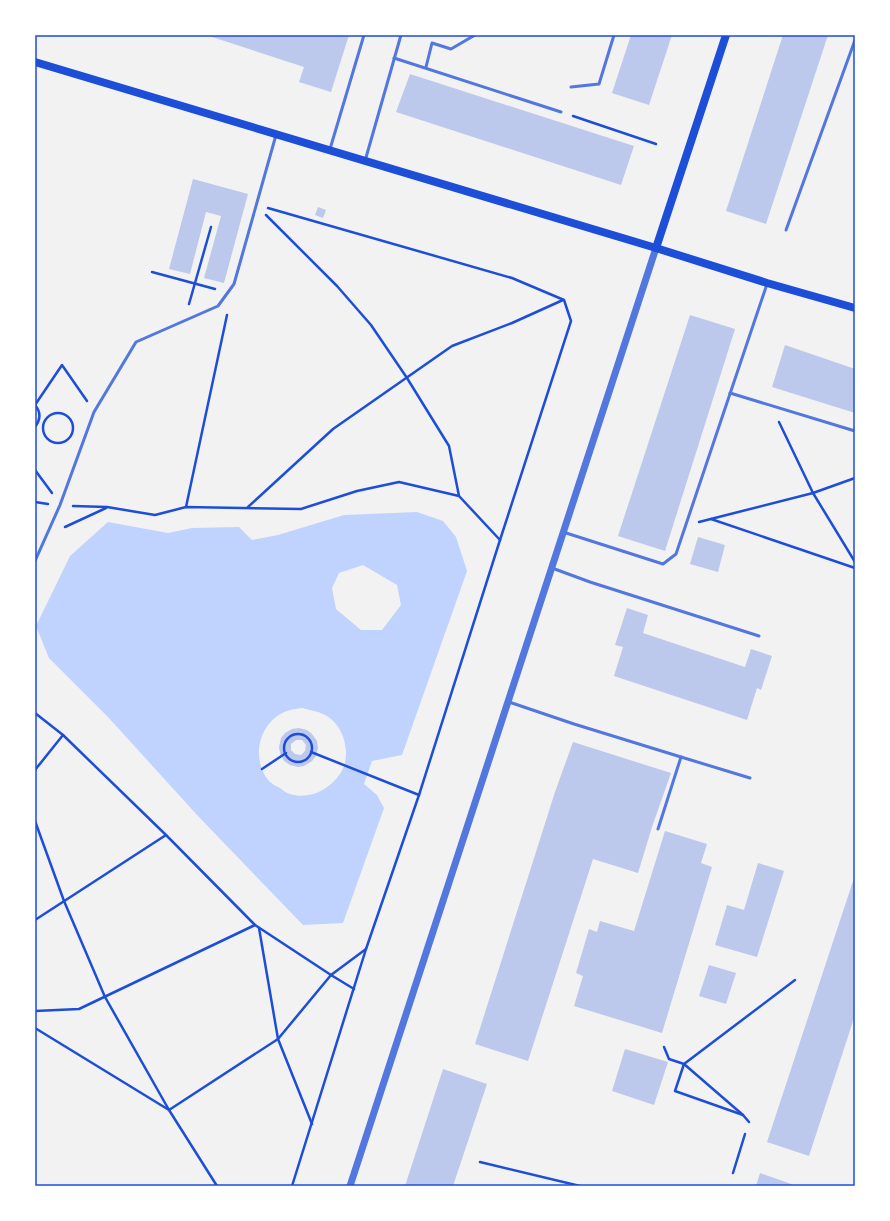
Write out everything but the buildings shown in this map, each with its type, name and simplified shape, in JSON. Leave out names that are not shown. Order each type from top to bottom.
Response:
[{"type":"main road","points":[[656,248],[726,35]]},
{"type":"main road","points":[[35,62],[276,135],[365,160],[767,283],[855,308]]},
{"type":"street","points":[[350,1186],[656,248]]},
{"type":"lane","points":[[330,150],[364,35]]},
{"type":"lane","points":[[365,160],[401,35]]},
{"type":"lane","points":[[426,67],[432,43],[451,49],[475,35]]},
{"type":"lane","points":[[571,87],[599,84],[614,35]]},
{"type":"lane","points":[[786,230],[855,40]]},
{"type":"lane","points":[[394,58],[426,67],[561,112]]},
{"type":"lane","points":[[35,560],[60,505],[94,412],[136,342],[218,306],[234,284],[276,135]]},
{"type":"lane","points":[[563,532],[663,564],[676,554],[767,283]]},
{"type":"lane","points":[[730,393],[855,431]]},
{"type":"lane","points":[[552,568],[590,582],[759,636]]},
{"type":"lane","points":[[508,702],[574,724],[750,778]]},
{"type":"lane","points":[[658,829],[681,757]]},
{"type":"path","points":[[561,112],[656,144]]},
{"type":"path","points":[[256,205],[512,278],[564,300],[571,321],[419,795],[366,949],[292,1186]]},
{"type":"path","points":[[256,205],[337,286],[371,325],[407,378],[449,446],[459,496],[500,540]]},
{"type":"path","points":[[184,320],[211,227]]},
{"type":"path","points":[[152,272],[227,292]]},
{"type":"path","points":[[248,508],[332,429],[452,346],[564,300]]},
{"type":"path","points":[[186,508],[228,314]]},
{"type":"path","points":[[35,427],[39,421],[40,413],[35,405],[62,365],[94,412]]},
{"type":"path","points":[[771,406],[813,493],[855,562]]},
{"type":"path","points":[[64,414],[73,425],[72,434],[65,442],[55,443],[46,437],[43,428],[44,422],[50,415],[64,414]]},
{"type":"path","points":[[39,421],[44,422]]},
{"type":"path","points":[[35,470],[60,505],[107,507],[155,515],[186,508],[301,509],[357,491],[399,482],[459,496]]},
{"type":"path","points":[[685,526],[813,493],[855,478]]},
{"type":"path","points":[[46,536],[107,507]]},
{"type":"path","points":[[710,519],[855,568]]},
{"type":"path","points":[[35,713],[63,735],[166,835],[258,928],[354,988]]},
{"type":"path","points":[[294,734],[303,734],[312,744],[309,757],[305,760],[296,761],[288,757],[286,753],[284,748],[287,740],[294,734]]},
{"type":"path","points":[[35,770],[63,735]]},
{"type":"path","points":[[311,752],[419,795]]},
{"type":"path","points":[[262,769],[286,753]]},
{"type":"path","points":[[35,821],[64,901],[105,997],[168,1110],[217,1186]]},
{"type":"path","points":[[35,920],[166,835]]},
{"type":"path","points":[[35,1012],[79,1009],[255,925]]},
{"type":"path","points":[[258,928],[278,1039],[312,1124]]},
{"type":"path","points":[[168,1110],[278,1039],[331,975],[366,949]]},
{"type":"path","points":[[742,1115],[675,1091],[684,1064],[795,980]]},
{"type":"path","points":[[35,1028],[168,1110]]},
{"type":"path","points":[[664,1047],[669,1059],[684,1064],[749,1122]]},
{"type":"path","points":[[733,1173],[745,1134]]},
{"type":"path","points":[[480,1162],[580,1186]]},
{"type":"water","points":[[417,512],[443,521],[456,537],[467,571],[402,755],[372,761],[364,784],[377,795],[384,808],[343,923],[303,925],[198,816],[108,717],[49,658],[36,626],[70,556],[108,522],[168,533],[192,528],[239,527],[252,540],[278,535],[344,515]],"holes":[[[363,565],[397,585],[401,605],[382,630],[361,630],[336,609],[332,588],[339,573]],[[302,708],[321,713],[330,718],[336,724],[344,740],[346,758],[340,774],[330,785],[311,795],[297,796],[289,794],[269,781],[263,772],[259,752],[260,742],[270,723],[277,716],[287,711]]]}]
